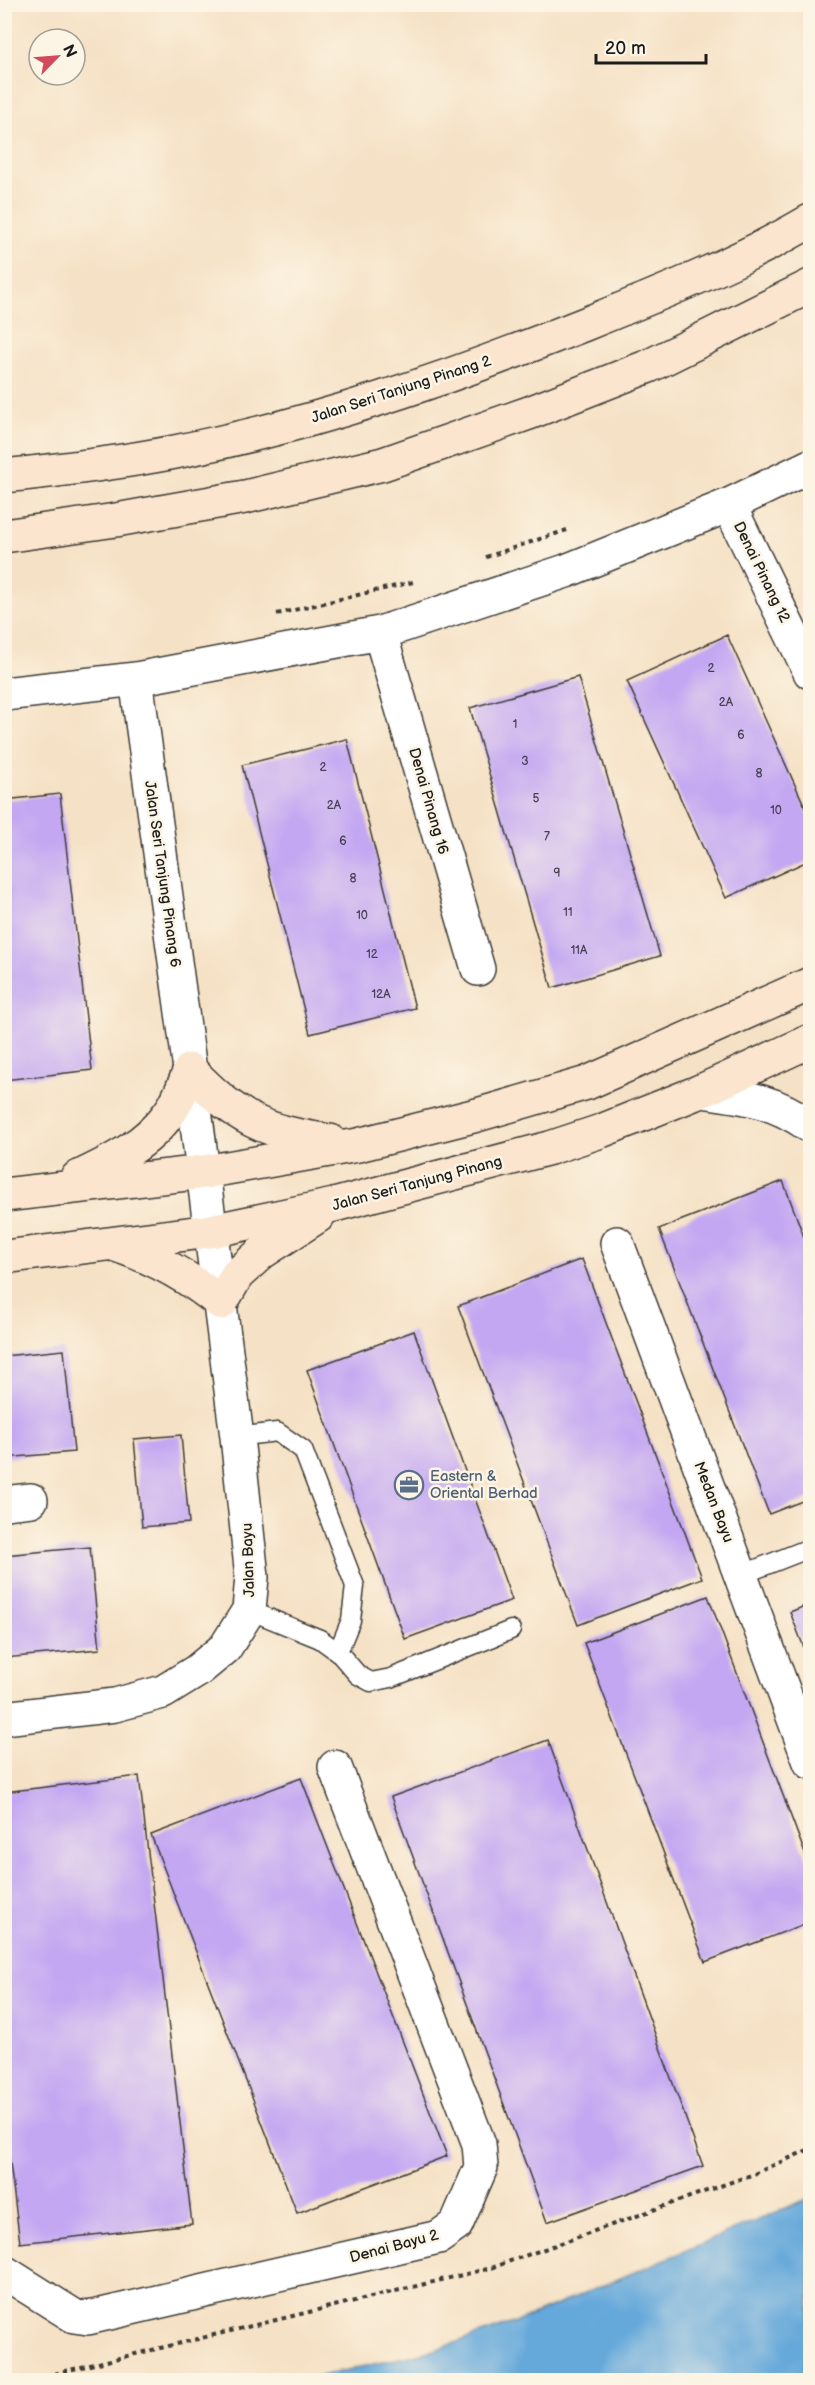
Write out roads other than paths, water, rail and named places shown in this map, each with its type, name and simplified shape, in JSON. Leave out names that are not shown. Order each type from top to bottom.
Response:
[{"type":"main road","name":"Jalan Seri Tanjung Pinang 2","points":[[4,476],[69,469],[174,452],[356,407],[444,379],[616,312],[707,272],[810,221]]},
{"type":"main road","points":[[4,536],[116,520],[245,497],[382,464],[529,413],[649,366],[810,286]]},
{"type":"main road","points":[[4,1196],[204,1172],[358,1145],[528,1101],[587,1083],[810,984]]},
{"type":"main road","name":"Jalan Seri Tanjung Pinang","points":[[4,1257],[115,1245],[211,1230],[334,1205],[550,1148],[601,1131],[701,1091],[810,1041]]},
{"type":"main road","points":[[55,1189],[114,1160],[151,1134],[171,1111],[190,1070],[217,1097],[234,1110],[270,1129],[291,1135],[358,1145]]},
{"type":"main road","points":[[115,1245],[143,1254],[171,1268],[196,1283],[221,1303],[237,1275],[261,1253],[334,1205]]},
{"type":"street","points":[[4,694],[136,679],[380,633],[566,571],[729,505],[810,466]]},
{"type":"street","name":"Denai Pinang 12","points":[[729,505],[810,672]]},
{"type":"street","name":"Denai Pinang 16","points":[[380,633],[478,969]]},
{"type":"street","name":"Jalan Seri Tanjung Pinang 6","points":[[136,679],[204,1172]]},
{"type":"street","points":[[701,1091],[754,1098],[792,1113],[810,1126]]},
{"type":"street","name":"Jalan Bayu","points":[[4,1718],[115,1705],[163,1692],[197,1671],[225,1648],[249,1610],[252,1577],[204,1172]]},
{"type":"street","name":"Medan Bayu","points":[[617,1243],[810,1762]]},
{"type":"street","name":"Denai Bayu 2","points":[[4,2272],[74,2316],[88,2318],[439,2236],[456,2224],[481,2167],[479,2144],[335,1767]]},
{"type":"lane","points":[[237,1437],[277,1432],[303,1450],[355,1586],[351,1620],[338,1652]]},
{"type":"lane","points":[[741,1575],[810,1548]]},
{"type":"lane","points":[[249,1610],[320,1639],[338,1652],[358,1675],[371,1682],[391,1678],[511,1630]]},
{"type":"water","points":[[810,2198],[810,2380],[304,2380],[435,2350],[516,2322]]},
{"type":"place","name":"Eastern & Oriental Berhad","points":[[409,1485]]}]
